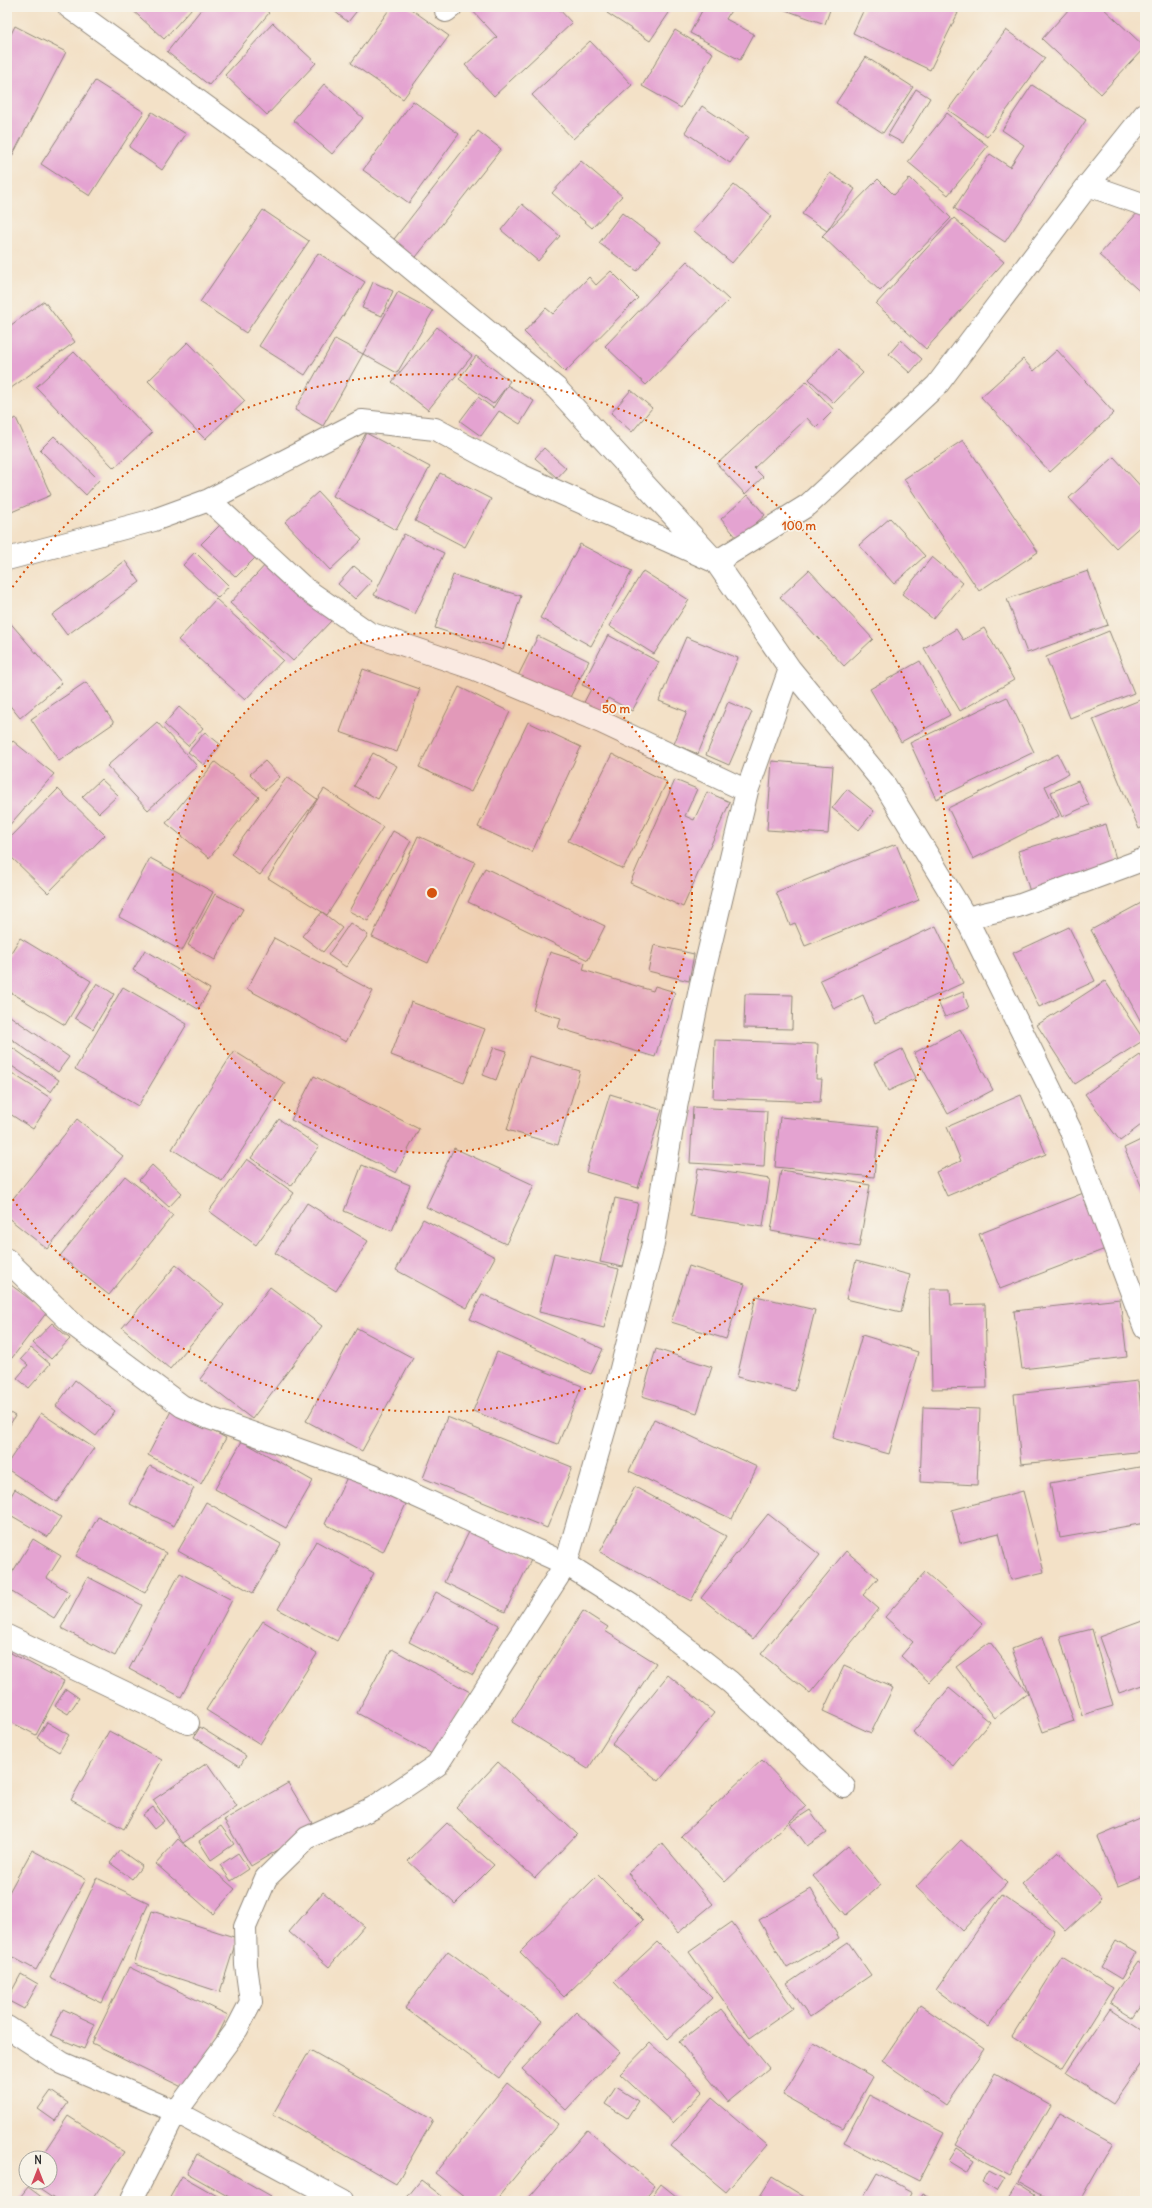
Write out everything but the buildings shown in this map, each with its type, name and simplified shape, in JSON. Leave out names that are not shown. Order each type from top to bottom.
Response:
[{"type":"street","points":[[69,7],[285,164],[556,388],[716,562],[790,669],[884,782],[966,918],[1070,1129],[1145,1328]]},
{"type":"street","points":[[716,562],[808,505],[937,385],[1088,185],[1145,114]]},
{"type":"street","points":[[1088,185],[1145,205]]},
{"type":"street","points":[[7,559],[154,520],[209,500],[362,421],[435,429],[520,475],[716,562]]},
{"type":"street","points":[[209,500],[304,588],[369,633],[482,672],[602,722],[747,791]]},
{"type":"street","points":[[131,2201],[176,2112],[237,2029],[251,2002],[246,1965],[245,1927],[266,1878],[307,1838],[373,1808],[437,1765],[566,1564],[613,1400],[653,1244],[673,1122],[701,984],[747,791],[790,669]]},
{"type":"street","points":[[966,918],[1018,906],[1145,859]]},
{"type":"street","points":[[7,1260],[75,1326],[182,1406],[209,1418],[370,1475],[566,1564],[631,1605],[730,1682],[844,1787]]},
{"type":"street","points":[[7,1636],[188,1723]]},
{"type":"street","points":[[7,2027],[62,2063],[176,2112],[342,2201]]}]
